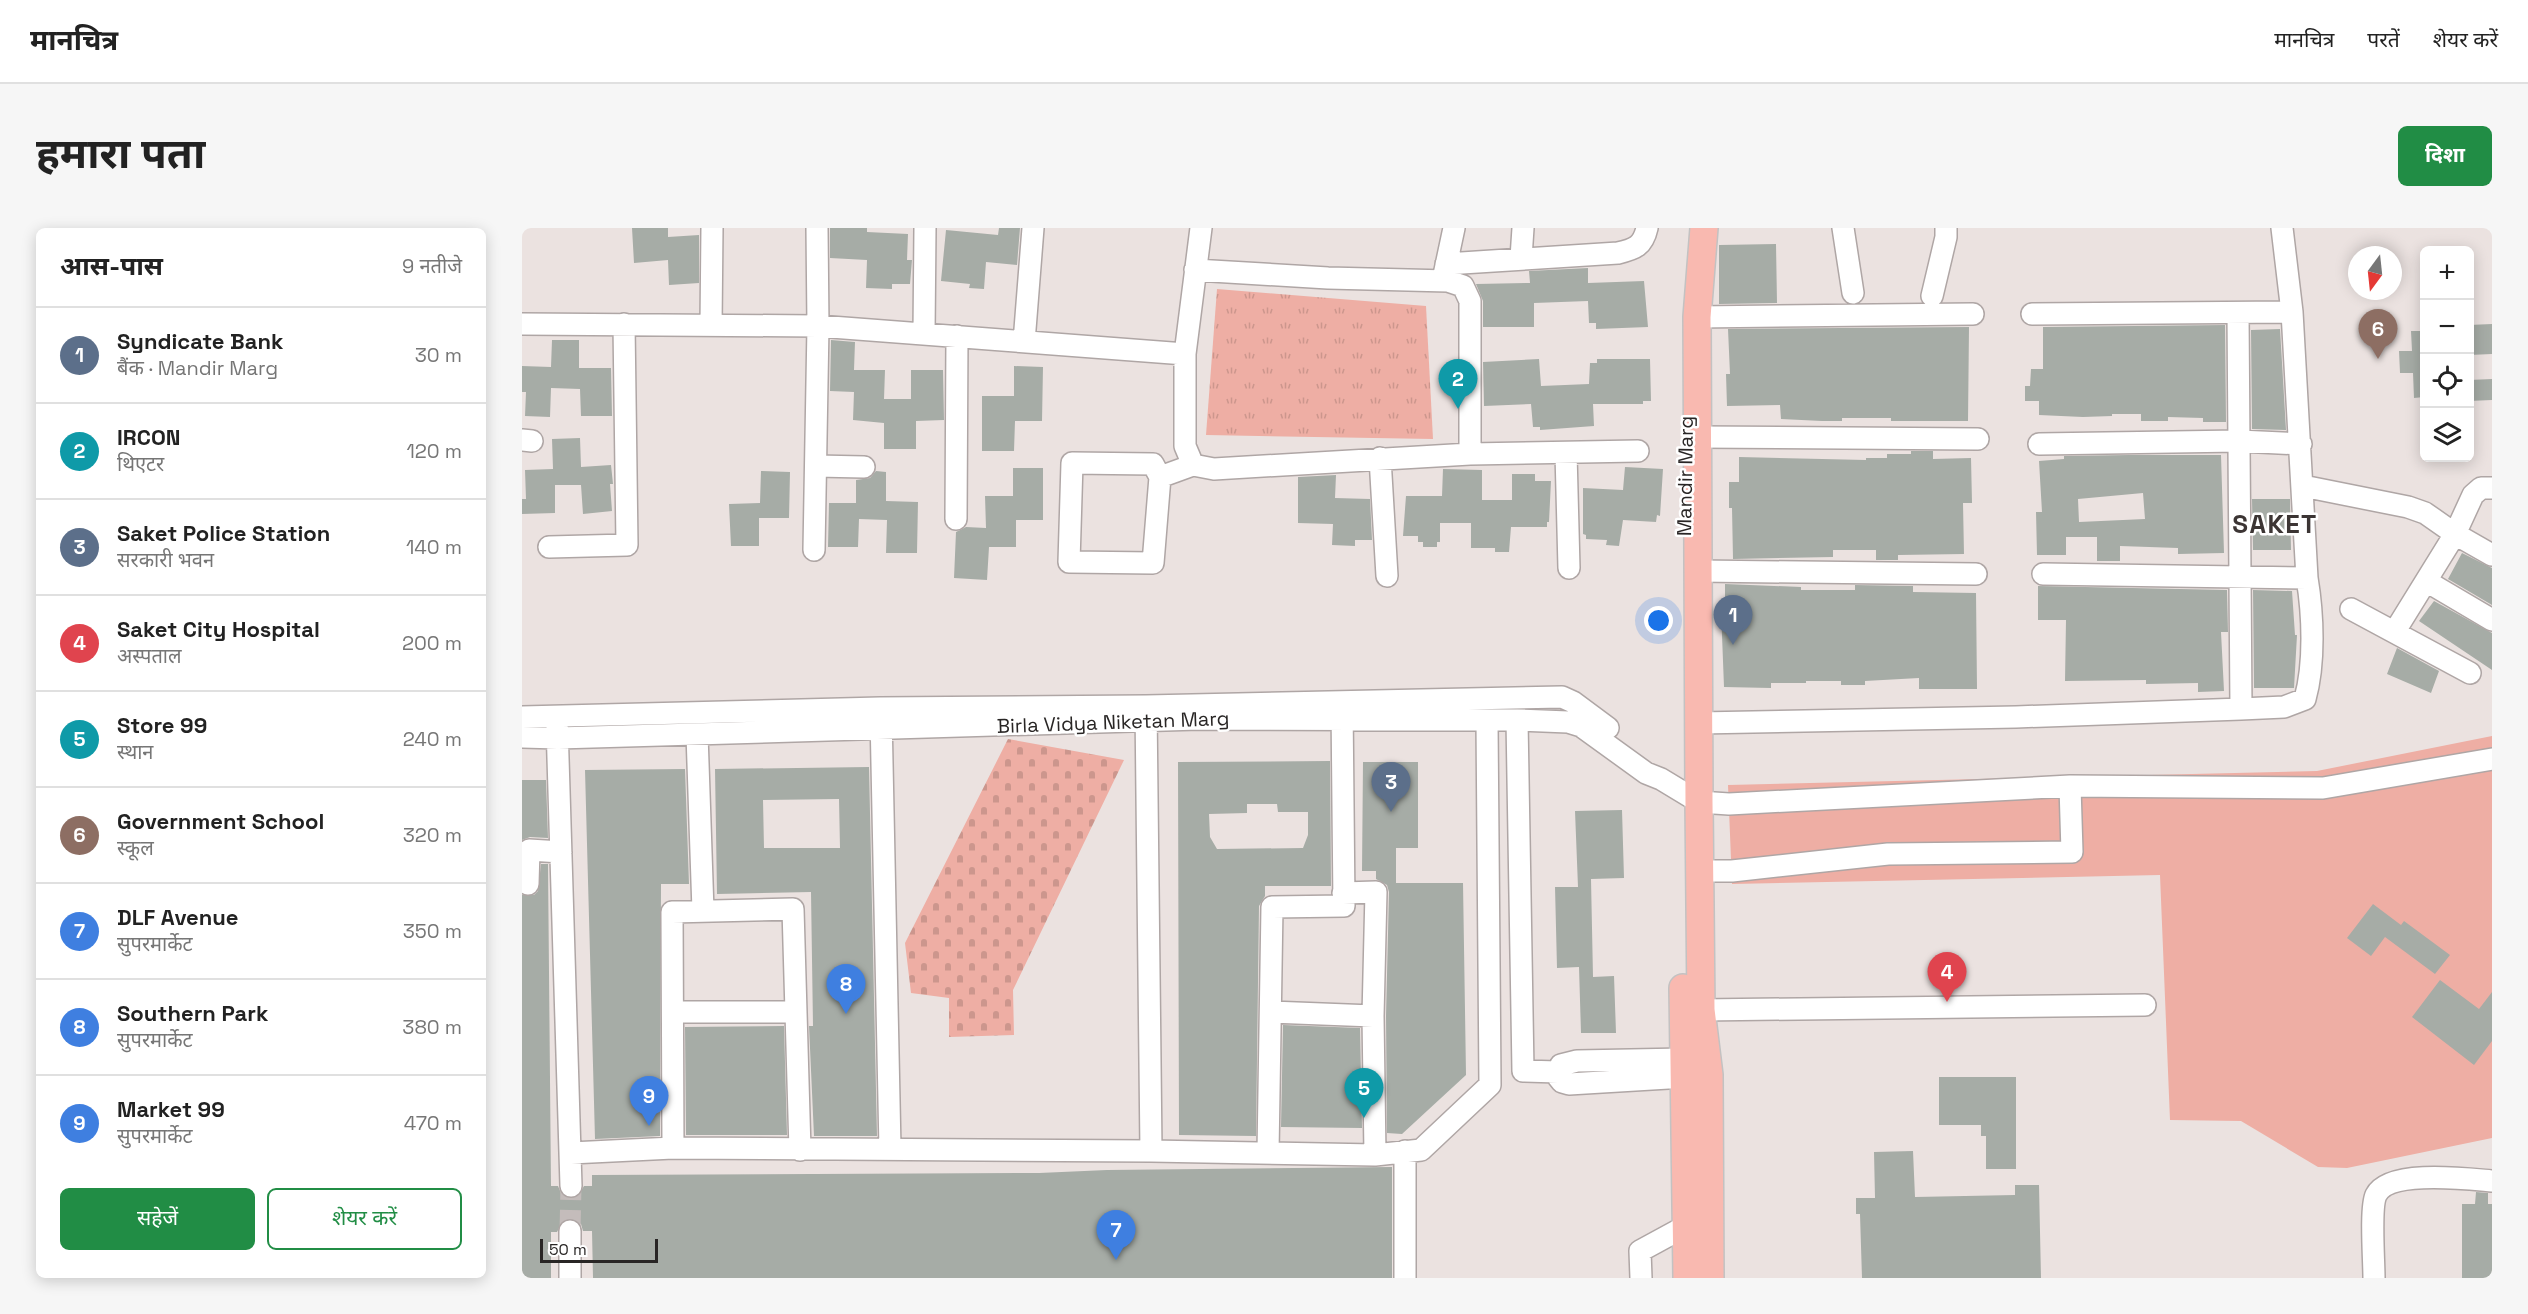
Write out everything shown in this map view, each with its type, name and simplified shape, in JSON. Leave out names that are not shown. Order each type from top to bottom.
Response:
[{"type":"main road","name":"Mandir Marg","points":[[1688,228],[1691,723]]},
{"type":"main road","name":"Mandir Marg","points":[[1691,723],[1698,571],[1697,317],[1704,228]]},
{"type":"main road","points":[[1691,723],[1691,758],[1681,791],[1693,1070],[1710,1278]]},
{"type":"main road","points":[[1681,791],[1700,871],[1701,1010],[1693,1070],[1686,1226],[1687,1278]]},
{"type":"street","points":[[711,325],[712,228]]},
{"type":"street","points":[[814,550],[818,326],[817,228]]},
{"type":"street","points":[[924,334],[925,228]]},
{"type":"street","points":[[1024,342],[1033,228]]},
{"type":"street","points":[[1193,465],[1185,446],[1185,354],[1201,228]]},
{"type":"street","points":[[1445,272],[1454,228]]},
{"type":"street","points":[[1521,258],[1523,228]]},
{"type":"street","points":[[1195,270],[1328,278],[1445,272],[1521,258],[1618,253],[1635,249],[1644,241],[1647,228]]},
{"type":"street","points":[[1843,228],[1853,293]]},
{"type":"street","points":[[1932,296],[1946,237],[1946,228]]},
{"type":"street","points":[[1691,723],[2016,717],[2241,709],[2284,707],[2305,699],[2310,680],[2310,599],[2292,312],[2282,228]]},
{"type":"street","points":[[1445,272],[1463,286],[1470,301],[1470,454]]},
{"type":"street","points":[[2032,314],[2292,312]]},
{"type":"street","points":[[2238,313],[2241,709]]},
{"type":"street","points":[[1697,317],[1973,314]]},
{"type":"street","points":[[522,324],[818,326],[1185,354]]},
{"type":"street","points":[[549,547],[627,545],[624,324]]},
{"type":"street","points":[[956,519],[957,336]]},
{"type":"street","points":[[1697,437],[1978,439]]},
{"type":"street","points":[[2039,444],[2239,441],[2301,444]]},
{"type":"street","points":[[1160,477],[1193,465],[1214,469],[1470,454],[1638,451]]},
{"type":"street","points":[[1566,453],[1569,568]]},
{"type":"street","points":[[1380,458],[1387,576]]},
{"type":"street","points":[[1072,463],[1153,464],[1160,477],[1153,563],[1069,562],[1072,463]]},
{"type":"street","points":[[816,466],[864,467]]},
{"type":"street","points":[[2303,486],[2408,507],[2425,513],[2455,534],[2492,555]]},
{"type":"street","points":[[2396,631],[2455,534],[2473,495],[2481,488],[2492,488]]},
{"type":"street","points":[[1698,571],[1976,574]]},
{"type":"street","points":[[2043,574],[2307,578]]},
{"type":"street","points":[[2426,581],[2492,620]]},
{"type":"street","points":[[2351,609],[2396,631],[2470,673]]},
{"type":"street","points":[[522,717],[881,718],[1342,710],[1562,697],[1573,702],[1655,763],[1681,791]]},
{"type":"street","points":[[1342,710],[1487,721],[1568,722],[1581,726],[1646,773],[1681,791],[1729,804],[2070,786],[2323,788],[2492,759]]},
{"type":"street","points":[[1268,1154],[1272,907],[1344,906],[1342,710]]},
{"type":"street","points":[[1147,713],[1151,1151]]},
{"type":"street","points":[[557,717],[571,1186]]},
{"type":"street","points":[[522,737],[697,734],[881,718]]},
{"type":"street","points":[[881,718],[890,1149]]},
{"type":"street","points":[[1517,720],[1523,1071],[1558,1072],[1558,1077],[1562,1082],[1569,1084],[1677,1080],[1693,1070]]},
{"type":"street","points":[[571,1153],[674,1148],[1375,1155],[1421,1150],[1490,1085],[1487,721]]},
{"type":"street","points":[[697,734],[703,911]]},
{"type":"street","points":[[1700,871],[1732,871],[1888,854],[2072,852],[2070,786]]},
{"type":"street","points":[[528,884],[529,850],[561,852]]},
{"type":"street","points":[[1343,893],[1376,892],[1373,1016],[1375,1155]]},
{"type":"street","points":[[674,1148],[672,912],[793,909],[800,1150]]},
{"type":"street","points":[[1701,1010],[2145,1005]]},
{"type":"street","points":[[673,1012],[796,1012]]},
{"type":"street","points":[[1271,1012],[1373,1016]]},
{"type":"street","points":[[1405,1151],[1405,1278]]},
{"type":"street","points":[[2374,1278],[2374,1211],[2377,1194],[2389,1183],[2438,1176],[2492,1181]]},
{"type":"street","points":[[1641,1278],[1640,1251],[1686,1226]]},
{"type":"street","points":[[570,1232],[570,1278]]},
{"type":"green space","points":[[1217,289],[1426,306],[1433,439],[1206,435]]},
{"type":"green space","points":[[2492,736],[2492,1138],[2347,1168],[2318,1167],[2241,1121],[2170,1120],[2160,875],[1732,884],[1728,785],[2317,771]]},
{"type":"green space","points":[[1008,739],[1124,760],[1013,990],[1014,1035],[949,1037],[949,998],[911,993],[905,943]]},
{"type":"building","points":[[632,228],[668,228],[668,237],[699,235],[699,283],[669,285],[668,260],[634,263]]},
{"type":"building","points":[[830,228],[867,228],[867,232],[908,234],[907,260],[912,260],[910,284],[892,284],[892,289],[866,288],[867,260],[830,258]]},
{"type":"building","points":[[999,228],[1020,228],[1017,265],[986,262],[984,289],[969,288],[970,284],[941,281],[946,230],[998,235]]},
{"type":"building","points":[[1776,244],[1777,303],[1719,304],[1719,245]]},
{"type":"building","points":[[1588,268],[1588,283],[1644,281],[1648,327],[1596,329],[1596,323],[1589,323],[1588,301],[1534,303],[1534,327],[1483,327],[1483,301],[1476,284],[1530,283],[1529,271]]},
{"type":"building","points":[[2492,324],[2492,354],[2474,355],[2474,325]]},
{"type":"building","points":[[2225,325],[2226,422],[2203,422],[2203,418],[2168,417],[2168,421],[2141,421],[2141,414],[2083,417],[2039,415],[2039,401],[2025,401],[2025,386],[2030,386],[2031,369],[2043,369],[2043,327]]},
{"type":"building","points":[[1969,327],[1968,421],[1891,421],[1891,418],[1842,418],[1842,421],[1781,419],[1780,405],[1727,406],[1726,374],[1730,374],[1728,329]]},
{"type":"building","points":[[2280,329],[2286,430],[2252,429],[2251,330]]},
{"type":"building","points":[[2411,331],[2420,331],[2420,397],[2414,398],[2413,373],[2400,373],[2399,351],[2412,351]]},
{"type":"building","points":[[552,340],[579,340],[579,368],[611,368],[612,416],[581,416],[580,389],[551,388],[550,417],[525,416],[526,392],[522,392],[522,366],[551,367]]},
{"type":"building","points":[[831,340],[855,342],[854,370],[885,370],[884,399],[911,399],[911,370],[943,370],[944,420],[916,421],[916,449],[884,449],[884,423],[853,420],[854,392],[830,391]]},
{"type":"building","points":[[1539,359],[1541,386],[1589,384],[1590,363],[1597,363],[1597,359],[1650,359],[1651,401],[1643,401],[1643,404],[1593,404],[1594,426],[1540,430],[1540,427],[1533,427],[1531,404],[1484,406],[1483,362]]},
{"type":"building","points":[[1014,366],[1043,367],[1042,421],[1015,421],[1014,451],[982,451],[982,396],[1014,396]]},
{"type":"building","points":[[2492,379],[2492,400],[2474,401],[2474,380]]},
{"type":"building","points":[[580,438],[581,467],[611,465],[612,511],[583,514],[581,485],[555,485],[555,513],[522,514],[522,499],[526,499],[525,470],[553,469],[552,439]]},
{"type":"building","points":[[1911,451],[1933,451],[1933,459],[1971,458],[1972,503],[1963,503],[1964,554],[1898,555],[1898,560],[1876,560],[1876,550],[1833,550],[1833,557],[1733,559],[1729,482],[1739,482],[1739,457],[1866,460],[1866,458],[1887,458],[1887,454],[1911,454]]},
{"type":"building","points":[[2221,455],[2224,553],[2178,554],[2178,548],[2120,546],[2120,561],[2097,561],[2097,537],[2066,537],[2066,555],[2037,555],[2036,512],[2042,512],[2039,461],[2064,459],[2064,456]],"holes":[[[2143,493],[2145,519],[2079,522],[2078,499]]]},
{"type":"building","points":[[1625,467],[1663,469],[1660,516],[1657,515],[1656,522],[1623,520],[1619,546],[1606,545],[1607,540],[1586,539],[1586,535],[1583,534],[1583,488],[1623,490]]},
{"type":"building","points":[[1013,468],[1043,468],[1043,520],[1016,520],[1016,547],[989,547],[987,580],[954,578],[956,532],[966,527],[986,528],[985,496],[1013,496]]},
{"type":"building","points":[[1443,469],[1482,470],[1482,500],[1512,500],[1512,474],[1535,474],[1535,481],[1551,481],[1547,527],[1511,527],[1509,552],[1495,552],[1495,548],[1471,548],[1471,523],[1440,523],[1440,542],[1437,542],[1437,547],[1423,547],[1423,542],[1418,542],[1418,536],[1403,536],[1406,496],[1442,496]]},
{"type":"building","points":[[761,471],[790,472],[789,518],[759,518],[759,546],[731,546],[729,504],[760,503]]},
{"type":"building","points":[[876,471],[886,472],[886,501],[918,502],[917,553],[886,553],[887,520],[859,519],[858,547],[828,547],[829,503],[856,503],[856,480],[870,478]]},
{"type":"building","points":[[1336,475],[1335,498],[1370,499],[1372,540],[1355,540],[1355,546],[1332,545],[1333,524],[1298,523],[1298,477]]},
{"type":"building","points":[[2252,499],[2290,499],[2291,550],[2253,550]]},
{"type":"building","points":[[2462,553],[2492,568],[2492,605],[2448,579]]},
{"type":"building","points":[[1725,584],[1801,587],[1801,590],[1855,590],[1855,585],[1913,586],[1913,592],[1976,593],[1977,689],[1919,689],[1919,678],[1865,681],[1865,685],[1841,685],[1841,681],[1806,681],[1806,683],[1771,683],[1771,688],[1724,687],[1721,609],[1725,609]]},
{"type":"building","points":[[2038,586],[2227,590],[2228,632],[2221,632],[2224,691],[2198,692],[2198,683],[2146,684],[2146,680],[2065,681],[2066,620],[2038,620]]},
{"type":"building","points":[[2253,590],[2292,591],[2295,635],[2297,635],[2294,688],[2254,688]]},
{"type":"building","points":[[2434,601],[2492,633],[2492,670],[2419,621]]},
{"type":"building","points":[[2397,648],[2439,671],[2431,693],[2387,674]]},
{"type":"building","points":[[1330,761],[1331,886],[1265,886],[1265,896],[1259,906],[1256,1136],[1179,1135],[1178,762]],"holes":[[[1247,804],[1277,804],[1278,812],[1308,812],[1308,835],[1303,848],[1217,849],[1210,837],[1209,814],[1247,813]]]},
{"type":"building","points":[[1363,762],[1418,762],[1418,848],[1396,848],[1396,883],[1463,883],[1466,1075],[1402,1134],[1387,1133],[1386,1016],[1389,892],[1387,885],[1376,879],[1376,871],[1362,871]]},
{"type":"building","points":[[869,767],[877,1136],[814,1136],[809,1026],[813,1026],[811,892],[717,894],[715,769]],"holes":[[[839,799],[840,848],[764,848],[763,800]]]},
{"type":"building","points":[[685,769],[689,884],[661,884],[660,1136],[595,1139],[585,770]]},
{"type":"building","points":[[522,780],[546,780],[548,838],[530,837],[522,840]]},
{"type":"building","points":[[1622,810],[1624,878],[1591,879],[1593,977],[1614,976],[1616,1033],[1581,1033],[1579,967],[1557,968],[1555,887],[1578,887],[1575,811]]},
{"type":"building","points":[[541,864],[548,864],[551,1186],[558,1186],[566,1197],[577,1197],[584,1186],[592,1186],[592,1175],[1039,1173],[1107,1170],[1392,1167],[1392,1278],[593,1278],[592,1231],[583,1231],[581,1224],[571,1218],[563,1220],[557,1232],[551,1232],[551,1278],[522,1278],[522,895],[534,895],[538,891]]},
{"type":"building","points":[[2373,904],[2401,925],[2404,921],[2450,955],[2435,974],[2385,937],[2371,956],[2347,938]]},
{"type":"building","points":[[2440,980],[2479,1009],[2492,992],[2492,1041],[2474,1065],[2412,1017]]},
{"type":"building","points":[[1283,1025],[1360,1028],[1362,1128],[1281,1127]]},
{"type":"building","points":[[784,1026],[787,1135],[686,1135],[685,1027]]},
{"type":"building","points":[[1939,1077],[2016,1077],[2016,1169],[1986,1169],[1986,1136],[1981,1136],[1981,1125],[1939,1125]]},
{"type":"building","points":[[1913,1151],[1915,1197],[2015,1195],[2015,1185],[2039,1185],[2041,1278],[1862,1278],[1860,1214],[1856,1214],[1856,1198],[1875,1198],[1874,1152]]},
{"type":"building","points":[[2476,1192],[2488,1193],[2488,1204],[2492,1204],[2492,1278],[2462,1278],[2462,1204],[2475,1204]]},
{"type":"tunnel","points":[[570,1231],[571,1186]]},
{"type":"place","name":"Government School","points":[[2378,359]]},
{"type":"place","name":"IRCON","points":[[1458,409]]},
{"type":"place","name":"Syndicate Bank","points":[[1733,645]]},
{"type":"place","name":"Saket Police Station","points":[[1391,812]]},
{"type":"place","name":"Saket City Hospital","points":[[1947,1002]]},
{"type":"place","name":"Southern Park","points":[[846,1014]]},
{"type":"place","name":"Store 99","points":[[1364,1118]]},
{"type":"place","name":"Market 99","points":[[649,1126]]},
{"type":"place","name":"DLF Avenue","points":[[1116,1260]]},
{"type":"district","name":"SAKET","points":[[2275,524]]}]
